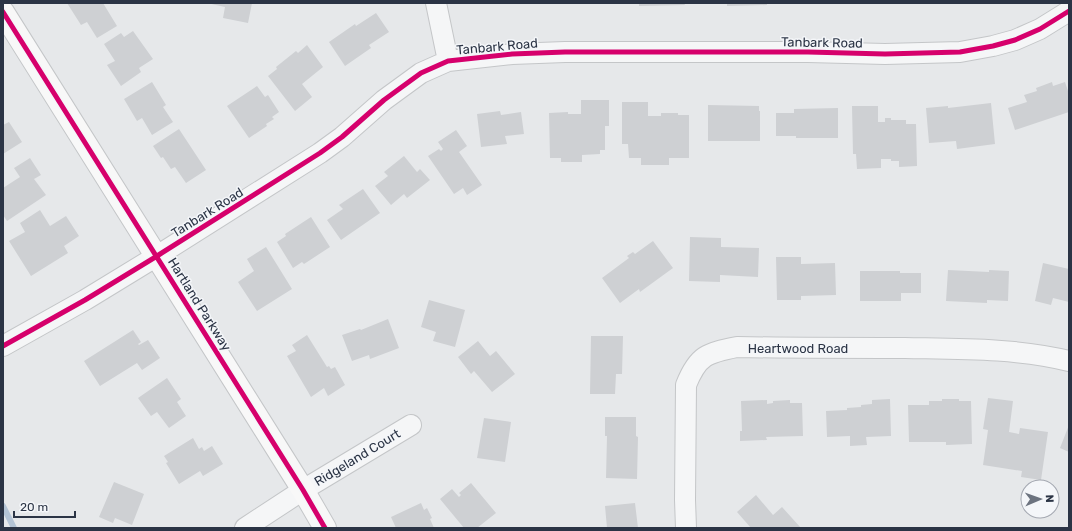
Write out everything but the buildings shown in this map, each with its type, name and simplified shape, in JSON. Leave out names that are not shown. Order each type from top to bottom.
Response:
[{"type":"street","points":[[436,3],[448,61]]},
{"type":"street","name":"Tanbark Road","points":[[3,346],[157,256],[320,153],[342,137],[390,95],[421,73],[448,61],[512,54],[565,52],[808,52],[884,54],[960,52],[1015,40],[1040,29],[1069,11]]},
{"type":"street","name":"Hartland Parkway","points":[[3,12],[157,256],[303,490],[325,528]]},
{"type":"street","name":"Heartwood Road","points":[[686,528],[686,385],[693,368],[704,357],[717,351],[737,348],[961,349],[1014,352],[1055,357],[1069,361]]},
{"type":"street","name":"Ridgeland Court","points":[[245,528],[303,490],[411,425]]},
{"type":"waterway","points":[[3,506],[14,528]]},
{"type":"cycle path","points":[[3,346],[85,300],[320,153],[342,137],[384,100],[421,73],[448,61],[512,54],[565,52],[808,52],[885,54],[960,52],[1015,40],[1040,29],[1069,11]]},
{"type":"cycle path","points":[[3,12],[303,490],[325,528]]}]
